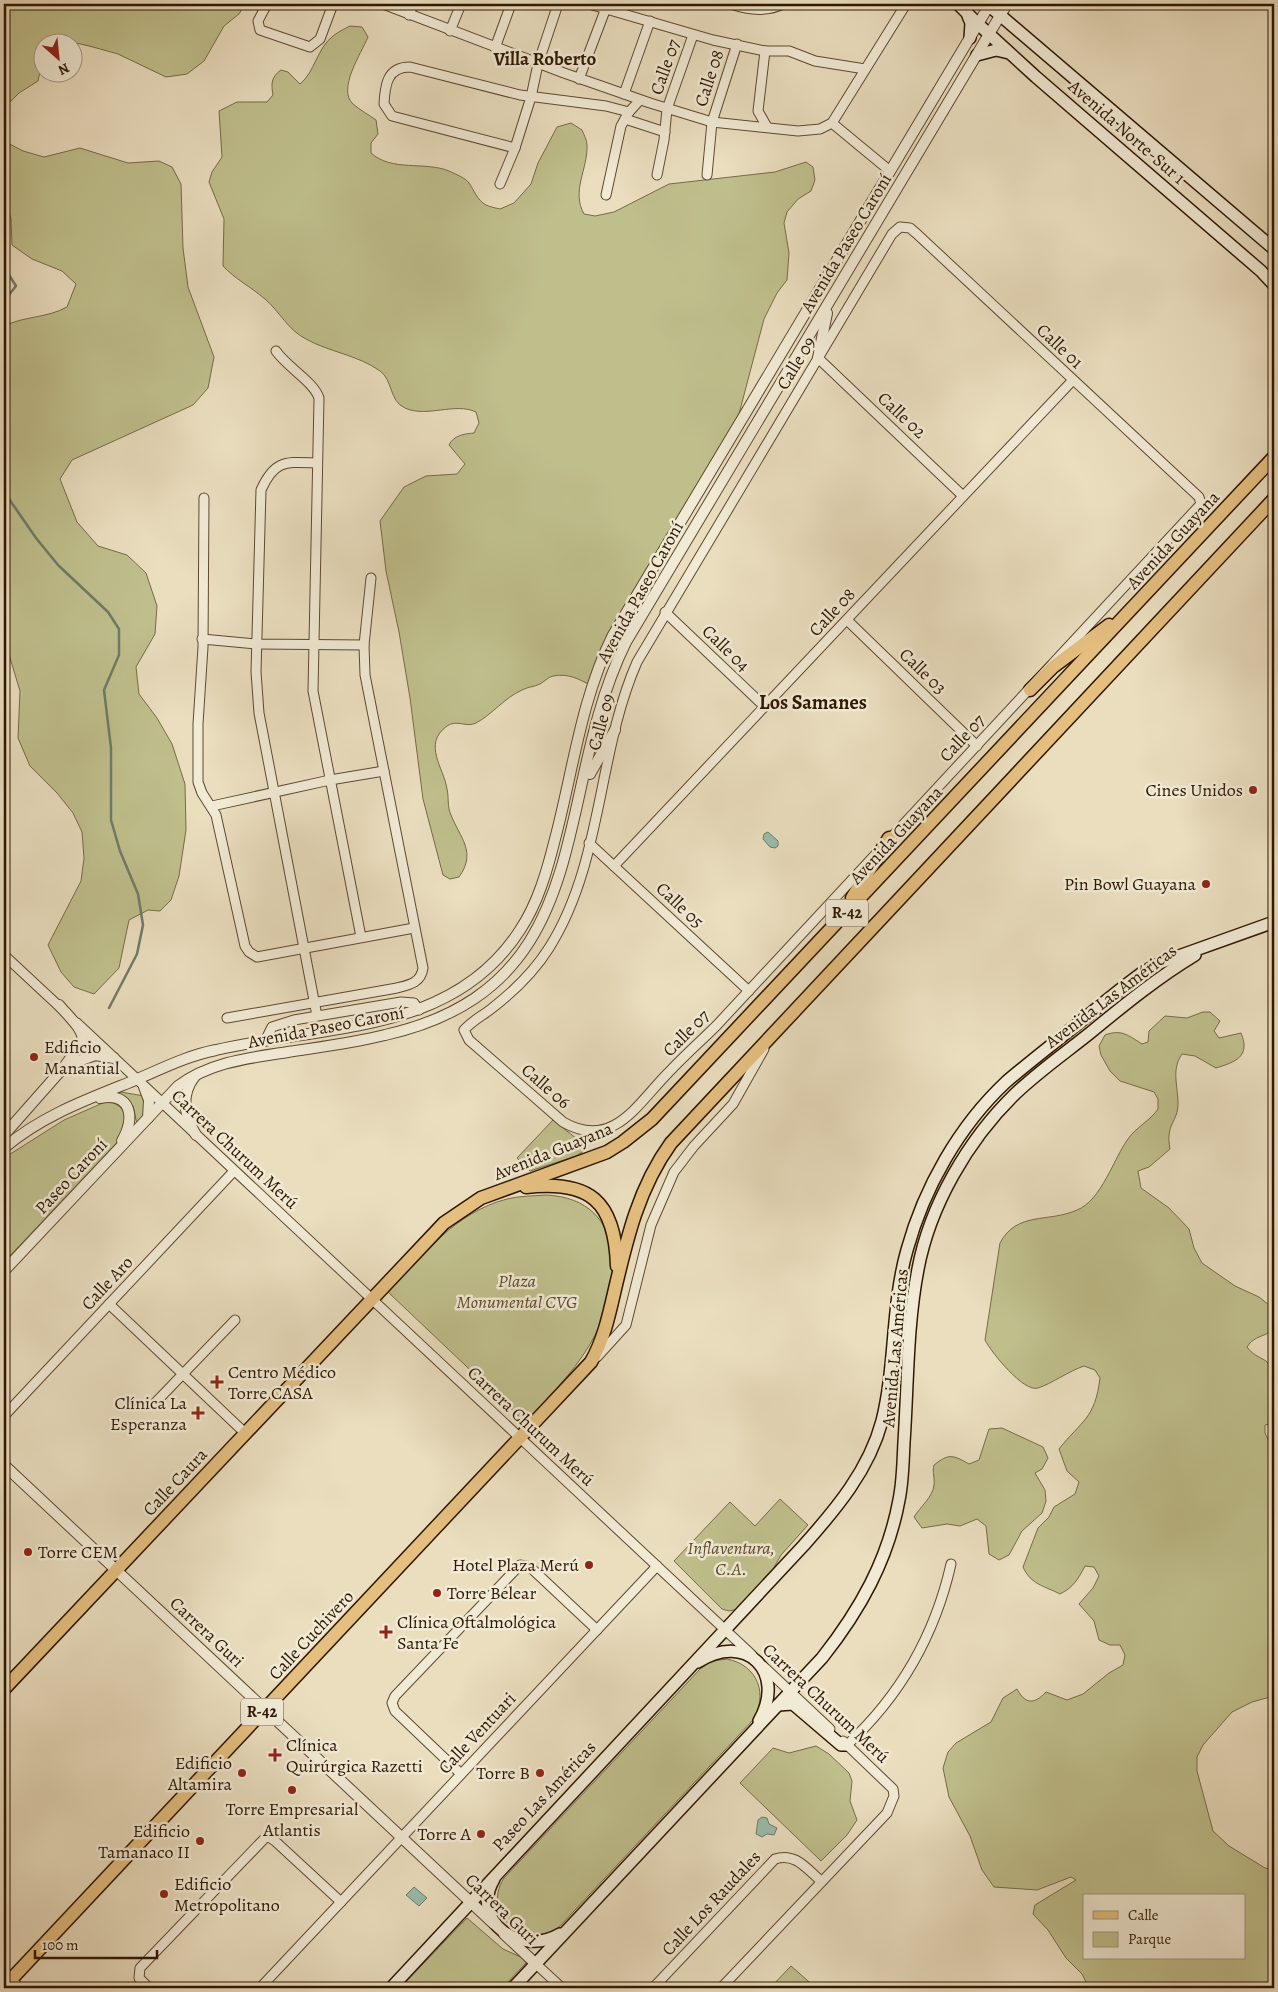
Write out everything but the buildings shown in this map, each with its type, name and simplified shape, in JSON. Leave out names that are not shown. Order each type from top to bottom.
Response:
[{"type":"main road","name":"Avenida Norte-Sur 1","points":[[988,4],[1274,249]]},
{"type":"main road","name":"Avenida Norte-Sur 1","points":[[960,5],[989,35],[1262,271],[1274,286]]},
{"type":"main road","points":[[960,5],[971,23],[970,38]]},
{"type":"main road","points":[[977,55],[996,50],[1012,55]]},
{"type":"main road","name":"Avenida Guayana","points":[[371,1299],[444,1223],[481,1198],[590,1159],[638,1132],[701,1069],[1274,457]]},
{"type":"main road","name":"R-42","points":[[520,1438],[592,1362],[604,1333],[636,1209],[655,1168],[681,1131],[1274,499]]},
{"type":"main road","points":[[1030,690],[1054,667],[1149,591]]},
{"type":"main road","points":[[826,935],[865,880],[889,838]]},
{"type":"main road","name":"Avenida Las Américas","points":[[724,1629],[825,1521],[850,1490],[868,1458],[877,1437],[884,1409],[900,1280],[916,1221],[932,1184],[960,1137],[990,1099],[1024,1067],[1142,973],[1162,962],[1274,922]]},
{"type":"main road","name":"Avenida Las Américas","points":[[790,1692],[822,1658],[854,1614],[874,1579],[889,1542],[902,1479],[912,1309],[918,1269],[930,1226],[946,1191],[972,1145],[1001,1109],[1036,1077],[1151,984],[1207,947]]},
{"type":"main road","points":[[1024,1067],[1036,1077]]},
{"type":"main road","points":[[506,1189],[565,1186],[576,1188],[595,1200],[607,1214],[614,1236],[616,1266],[614,1291]]},
{"type":"main road","points":[[916,1221],[930,1226]]},
{"type":"main road","name":"Calle Caura","points":[[4,1689],[371,1299]]},
{"type":"main road","name":"Calle Cuchivero","points":[[9,1982],[520,1438]]},
{"type":"main road","name":"Paseo Las Américas","points":[[392,1988],[500,1869],[724,1629]]},
{"type":"main road","points":[[684,1672],[715,1653],[738,1653],[758,1660],[764,1671],[768,1692],[761,1717],[751,1734]]},
{"type":"main road","points":[[513,1988],[790,1692]]},
{"type":"main road","points":[[778,1705],[794,1704],[841,1745],[847,1745]]},
{"type":"main road","points":[[500,1869],[492,1884],[489,1903],[491,1913],[500,1930],[514,1938],[532,1942],[550,1939],[570,1927]]},
{"type":"street","points":[[267,4],[258,21],[260,30],[310,46],[320,40],[333,4]]},
{"type":"street","points":[[383,4],[538,64],[667,109],[712,122],[811,131],[832,123],[906,4]]},
{"type":"street","points":[[409,15],[413,4]]},
{"type":"street","points":[[450,31],[462,4]]},
{"type":"street","points":[[495,48],[511,4]]},
{"type":"street","points":[[500,184],[515,148],[531,96],[538,64],[558,4]]},
{"type":"street","points":[[590,4],[693,35],[765,50],[789,51],[803,58],[815,61],[865,69]]},
{"type":"street","points":[[731,4],[757,9],[769,9],[783,4]]},
{"type":"street","name":"Avenida Paseo Caroní","points":[[140,1083],[163,1066],[199,1054],[358,1026],[420,1010],[454,993],[484,971],[510,945],[528,916],[547,868],[584,712],[606,648],[970,38],[988,4]]},
{"type":"street","name":"Avenida Paseo Caroní","points":[[162,1104],[178,1086],[198,1072],[222,1064],[339,1044],[406,1030],[444,1016],[479,995],[522,954],[542,922],[562,873],[599,715],[614,667],[626,642],[1007,4]]},
{"type":"street","points":[[580,79],[606,8]]},
{"type":"street","points":[[624,94],[650,22]]},
{"type":"street","name":"Calle 07","points":[[657,175],[666,132],[667,109],[693,35]]},
{"type":"street","name":"Calle 08","points":[[707,175],[712,122],[737,44]]},
{"type":"street","points":[[765,50],[758,111],[767,127]]},
{"type":"street","points":[[515,148],[392,116],[384,104],[386,83],[392,72],[410,67],[531,96],[606,106],[666,132]]},
{"type":"street","points":[[606,195],[621,126],[640,100]]},
{"type":"street","points":[[832,123],[890,171]]},
{"type":"street","name":"Calle 01","points":[[892,234],[898,228],[905,226],[917,234],[1200,497],[1202,502]]},
{"type":"street","name":"Calle 09","points":[[464,1033],[471,1022],[490,1010],[522,982],[548,949],[568,911],[580,878],[615,730],[632,674],[665,612],[892,234]]},
{"type":"street","points":[[818,358],[830,301]]},
{"type":"street","points":[[276,351],[291,369],[311,384],[318,394],[313,644],[315,708],[361,937]]},
{"type":"street","name":"Calle 02","points":[[818,358],[963,496]]},
{"type":"street","name":"Calle 08","points":[[614,866],[1073,380]]},
{"type":"street","points":[[317,463],[288,462],[279,464],[270,474],[262,490],[257,701],[317,1016]]},
{"type":"street","points":[[204,498],[198,782],[203,796],[212,806],[222,837],[247,949],[257,957],[414,928]]},
{"type":"street","name":"Calle 07","points":[[618,1123],[629,1116],[668,1073],[749,991],[889,838],[1196,512],[1202,502]]},
{"type":"street","points":[[227,1018],[397,988],[415,983],[420,978],[423,968],[365,675],[364,645],[371,578]]},
{"type":"street","name":"Calle 04","points":[[665,612],[765,707]]},
{"type":"street","name":"Calle 03","points":[[846,620],[977,746]]},
{"type":"street","points":[[202,639],[258,644],[364,645]]},
{"type":"street","points":[[581,796],[592,767],[615,730]]},
{"type":"street","points":[[212,806],[330,780],[384,772]]},
{"type":"street","name":"Calle 05","points":[[589,843],[749,991]]},
{"type":"street","points":[[4,955],[59,1005],[77,1026],[83,1038],[79,1049],[4,1134]]},
{"type":"street","points":[[265,1041],[269,1030],[275,1025],[317,1016],[401,1002],[414,1003],[420,1010]]},
{"type":"street","name":"Carrera Churum Merú","points":[[59,1005],[162,1104],[891,1786],[894,1793],[887,1813],[821,1881]]},
{"type":"street","name":"Calle 06","points":[[464,1033],[469,1040],[563,1122],[578,1130],[595,1132],[618,1123]]},
{"type":"street","points":[[592,1362],[626,1325],[651,1225],[674,1172],[694,1146],[733,1104],[772,1034]]},
{"type":"street","points":[[64,1067],[95,1055],[114,1058]]},
{"type":"street","points":[[196,1135],[187,1119],[185,1098],[190,1083],[198,1072]]},
{"type":"street","points":[[4,1148],[38,1124],[89,1099],[140,1083],[149,1100],[148,1118]]},
{"type":"street","points":[[89,1099],[114,1097],[128,1108],[131,1116],[129,1129],[116,1153]]},
{"type":"street","name":"Paseo Caroní","points":[[4,1272],[162,1104]]},
{"type":"street","name":"Calle Aro","points":[[4,1416],[234,1171]]},
{"type":"street","points":[[110,1304],[245,1433]]},
{"type":"street","points":[[154,1404],[235,1320]]},
{"type":"street","name":"Carrera Guri","points":[[4,1465],[562,1988]]},
{"type":"street","points":[[847,1745],[887,1702],[920,1653],[940,1606],[951,1564]]},
{"type":"street","points":[[462,1774],[395,1711],[392,1702],[395,1696],[520,1565],[525,1565],[534,1571],[597,1630]]},
{"type":"street","name":"Calle Ventuari","points":[[260,1988],[657,1566]]},
{"type":"street","points":[[149,1988],[139,1978],[140,1968],[265,1838],[270,1837],[275,1841],[341,1902]]},
{"type":"street","name":"Calle Los Raudales","points":[[653,1988],[775,1859],[782,1856],[793,1857],[821,1881]]},
{"type":"street","points":[[721,1988],[821,1881]]},
{"type":"green space","points":[[4,4],[245,4],[239,14],[224,26],[204,61],[187,74],[166,77],[118,54],[82,44],[82,32],[32,32],[32,82],[36,82],[19,93],[4,108]]},
{"type":"green space","points":[[350,26],[362,27],[368,37],[352,71],[348,90],[349,98],[353,104],[376,120],[378,134],[371,143],[371,153],[379,159],[389,162],[449,171],[468,181],[480,200],[489,206],[500,209],[514,203],[531,184],[538,163],[557,127],[571,123],[582,130],[587,143],[587,154],[579,197],[584,214],[595,216],[614,212],[669,184],[775,172],[806,162],[813,167],[815,180],[811,191],[798,199],[787,212],[784,223],[789,253],[787,280],[777,293],[764,319],[735,429],[668,542],[592,686],[569,676],[558,675],[551,677],[540,684],[516,693],[476,723],[469,725],[454,723],[447,726],[436,740],[436,756],[448,792],[450,812],[467,852],[467,860],[459,877],[450,879],[443,875],[423,799],[410,698],[386,571],[380,521],[404,487],[426,476],[457,474],[465,464],[449,445],[456,437],[474,433],[479,423],[476,412],[468,409],[414,411],[405,408],[396,401],[387,380],[380,371],[362,361],[315,343],[294,331],[265,299],[223,266],[224,219],[209,182],[212,172],[222,157],[219,111],[237,102],[267,102],[273,95],[272,84],[274,78],[281,70],[288,72],[300,84],[309,73],[319,53],[328,41],[337,33]]},
{"type":"green space","points":[[4,141],[23,151],[44,157],[80,148],[128,163],[159,161],[172,167],[181,184],[183,248],[188,287],[214,357],[208,388],[193,405],[72,460],[60,479],[77,522],[98,546],[127,555],[146,573],[157,606],[155,634],[136,667],[139,694],[157,718],[172,744],[185,784],[186,830],[179,876],[171,900],[160,911],[148,910],[129,920],[119,968],[94,994],[74,987],[61,972],[48,945],[81,881],[84,858],[82,832],[73,813],[57,793],[30,766],[18,738],[20,691],[4,638],[4,326],[20,320],[59,311],[67,307],[76,284],[62,271],[32,259],[12,245],[11,219],[4,196]]},
{"type":"green space","points":[[1203,1012],[1210,1012],[1220,1021],[1214,1031],[1219,1038],[1241,1033],[1244,1041],[1242,1053],[1235,1061],[1216,1068],[1195,1056],[1182,1054],[1176,1072],[1178,1104],[1169,1134],[1170,1149],[1149,1167],[1138,1171],[1141,1188],[1169,1208],[1189,1229],[1194,1248],[1202,1263],[1235,1286],[1259,1297],[1274,1309],[1273,1327],[1266,1334],[1256,1338],[1247,1347],[1270,1366],[1274,1381],[1274,1423],[1265,1425],[1265,1433],[1274,1453],[1274,1696],[1252,1702],[1232,1712],[1203,1745],[1197,1757],[1197,1771],[1213,1831],[1229,1846],[1265,1868],[1274,1870],[1274,1988],[1089,1988],[1082,1974],[1066,1958],[1048,1930],[1033,1914],[1035,1905],[1076,1880],[1071,1877],[1037,1890],[994,1887],[982,1870],[970,1836],[949,1797],[943,1768],[948,1752],[956,1743],[991,1722],[1003,1698],[1017,1689],[1023,1698],[1030,1701],[1038,1699],[1046,1692],[1067,1700],[1083,1694],[1109,1673],[1123,1665],[1125,1655],[1120,1645],[1110,1645],[1099,1640],[1094,1621],[1079,1604],[1093,1588],[1099,1576],[1094,1567],[1085,1566],[1075,1582],[1060,1594],[1034,1581],[1023,1567],[1038,1528],[1049,1517],[1054,1507],[1075,1494],[1079,1482],[1067,1471],[1059,1449],[1091,1411],[1098,1392],[1100,1378],[1095,1370],[1084,1366],[1043,1386],[1032,1388],[1008,1370],[985,1340],[1000,1243],[1007,1233],[1015,1226],[1024,1222],[1066,1214],[1086,1205],[1100,1189],[1128,1139],[1158,1109],[1158,1099],[1154,1092],[1120,1081],[1110,1071],[1101,1055],[1099,1046],[1105,1035],[1120,1033],[1142,1044],[1148,1042],[1149,1031],[1165,1016],[1187,1018]]},
{"type":"green space","points":[[121,1092],[144,1096],[144,1111],[142,1118],[137,1124],[133,1106],[117,1094]]},
{"type":"green space","points":[[105,1102],[114,1103],[125,1110],[125,1134],[4,1262],[4,1158],[64,1120]]},
{"type":"green space","points":[[553,1120],[577,1139],[587,1142],[587,1149],[576,1156],[530,1171],[517,1158]]},
{"type":"green space","name":"Plaza Monumental CVG","points":[[546,1195],[574,1200],[593,1213],[606,1230],[612,1251],[612,1275],[608,1300],[600,1324],[589,1346],[551,1395],[525,1422],[388,1292],[441,1236],[472,1214],[489,1205],[507,1199]]},
{"type":"green space","points":[[1002,1428],[1043,1447],[1048,1458],[1042,1469],[1035,1473],[1045,1490],[1046,1501],[1042,1513],[1022,1531],[1009,1555],[999,1560],[989,1554],[986,1526],[977,1519],[960,1526],[947,1524],[922,1528],[914,1517],[929,1498],[933,1489],[934,1465],[947,1457],[955,1457],[969,1464],[979,1460],[989,1429]]},
{"type":"green space","name":"Inflaventura, C.A.","points":[[780,1499],[808,1525],[781,1555],[772,1571],[738,1609],[729,1611],[722,1609],[674,1561],[730,1502],[755,1526]]},
{"type":"green space","points":[[727,1659],[738,1662],[753,1674],[758,1682],[760,1701],[752,1721],[560,1926],[547,1933],[534,1935],[521,1932],[511,1926],[502,1916],[498,1905],[498,1892],[504,1878],[701,1668],[712,1661]]},
{"type":"green space","points":[[816,1746],[829,1754],[849,1773],[852,1781],[850,1801],[857,1820],[847,1835],[821,1861],[740,1783],[773,1748],[789,1753]]},
{"type":"green space","points":[[467,1918],[503,1949],[523,1958],[526,1963],[502,1988],[400,1988]]},
{"type":"green space","points":[[791,1966],[816,1988],[770,1988]]},
{"type":"shaded area","points":[[768,832],[778,841],[778,846],[775,848],[770,847],[763,839],[764,834]]},
{"type":"shaded area","points":[[762,1817],[767,1818],[769,1824],[777,1828],[774,1835],[767,1834],[762,1837],[756,1834],[758,1820]]},
{"type":"shaded area","points":[[414,1887],[427,1898],[419,1906],[406,1895]]},
{"type":"waterway","points":[[4,267],[16,286],[4,301]]},
{"type":"waterway","points":[[4,483],[7,496],[36,538],[58,565],[108,612],[119,629],[119,655],[104,690],[111,748],[111,820],[120,851],[138,894],[143,925],[137,954],[109,1008]]},
{"type":"place","name":"Cines Unidos","points":[[1253,790]]},
{"type":"place","name":"Pin Bowl Guayana","points":[[1206,884]]},
{"type":"place","name":"Edificio Manantial","points":[[34,1057]]},
{"type":"place","name":"Centro Médico Torre CASA","points":[[217,1382]]},
{"type":"place","name":"Clínica La Esperanza","points":[[198,1413]]},
{"type":"place","name":"Torre CEM","points":[[28,1552]]},
{"type":"place","name":"Hotel Plaza Merú","points":[[589,1565]]},
{"type":"place","name":"Torre Belear","points":[[437,1593]]},
{"type":"place","name":"Clínica Oftalmológica Santa Fe","points":[[386,1632]]},
{"type":"place","name":"Clínica Quirúrgica Razetti","points":[[275,1755]]},
{"type":"place","name":"Edificio Altamira","points":[[242,1773]]},
{"type":"place","name":"Torre B","points":[[540,1773]]},
{"type":"place","name":"Torre Empresarial Atlantis","points":[[292,1790]]},
{"type":"place","name":"Torre A","points":[[481,1834]]},
{"type":"place","name":"Edificio Tamanaco II","points":[[200,1841]]},
{"type":"place","name":"Edificio Metropolitano","points":[[164,1894]]},
{"type":"district","name":"Villa Roberto","points":[[545,59]]},
{"type":"district","name":"Los Samanes","points":[[813,702]]}]
